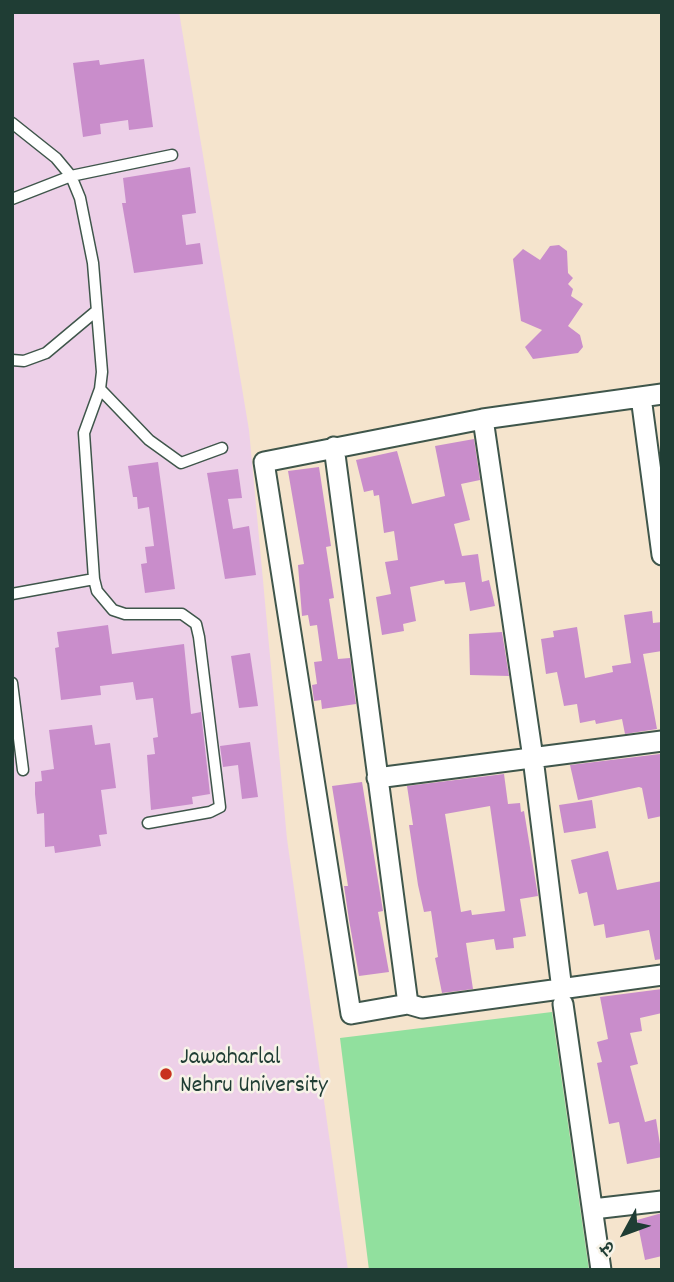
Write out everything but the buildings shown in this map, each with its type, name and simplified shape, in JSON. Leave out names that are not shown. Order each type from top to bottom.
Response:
[{"type":"street","points":[[662,394],[483,419],[267,461],[264,466],[351,1014],[408,1004],[422,1007],[563,997],[662,975]]},
{"type":"street","points":[[641,397],[662,555]]},
{"type":"street","points":[[483,419],[533,758],[601,1270]]},
{"type":"street","points":[[334,447],[408,1004]]},
{"type":"street","points":[[377,778],[662,741]]},
{"type":"street","points":[[593,1209],[662,1201]]},
{"type":"lane","points":[[12,123],[55,158],[71,176],[88,230],[101,353],[100,390],[87,423],[83,445],[97,591],[113,610],[125,614],[182,614],[196,624],[199,637],[220,807],[210,812],[148,822]]},
{"type":"lane","points":[[12,199],[71,176],[172,155]]},
{"type":"lane","points":[[12,360],[24,361],[46,353],[95,312]]},
{"type":"lane","points":[[100,390],[149,440],[181,463],[222,448]]},
{"type":"lane","points":[[12,594],[94,579]]},
{"type":"lane","points":[[12,683],[23,770]]},
{"type":"shaded area","points":[[12,12],[179,12],[249,430],[287,839],[348,1270],[12,1270]]},
{"type":"green space","points":[[552,1012],[589,1270],[369,1270],[340,1038]]},
{"type":"place","name":"Jawaharlal Nehru University","points":[[166,1074]]}]
